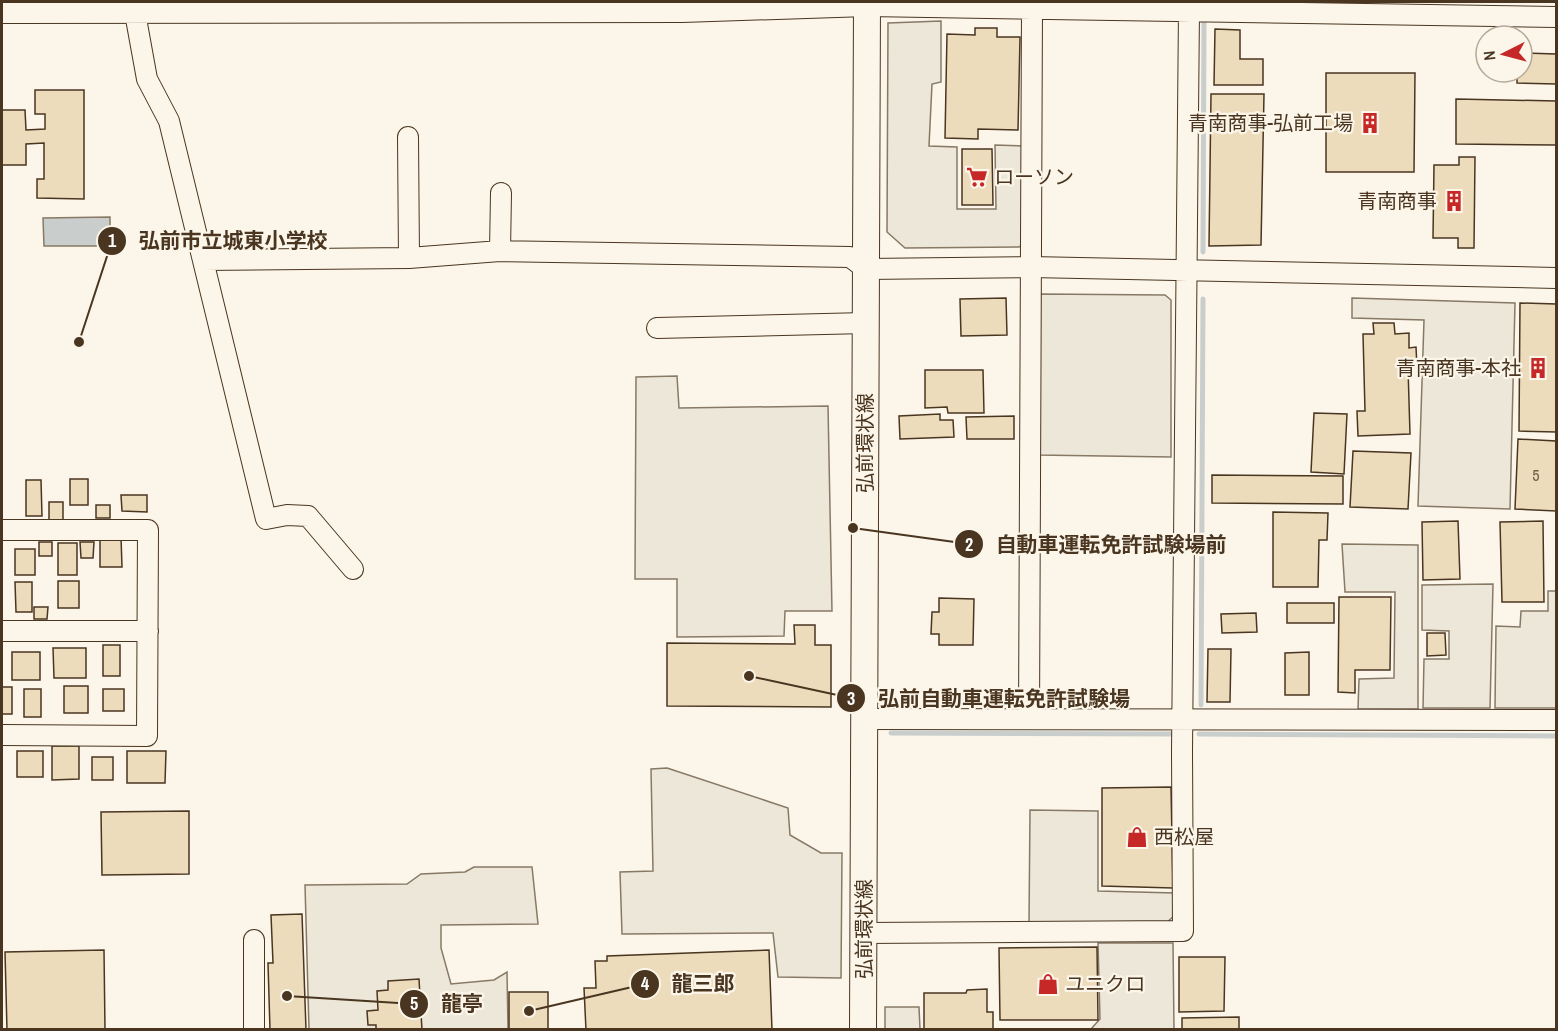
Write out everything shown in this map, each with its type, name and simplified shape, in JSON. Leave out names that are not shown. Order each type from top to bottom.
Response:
[{"type":"main road","name":"弘前環状線","points":[[863,1029],[867,4]]},
{"type":"street","points":[[2,13],[135,13],[323,7],[681,7],[867,4],[1557,16]]},
{"type":"street","points":[[1029,719],[1032,7]]},
{"type":"street","points":[[864,933],[1183,931],[1189,9]]},
{"type":"street","points":[[135,13],[147,79],[169,121],[266,519],[287,515],[308,516],[353,569]]},
{"type":"street","points":[[408,137],[409,258]]},
{"type":"street","points":[[500,250],[501,193]]},
{"type":"street","points":[[204,260],[409,258],[500,250],[850,257],[866,269],[1031,267],[1557,278]]},
{"type":"street","points":[[657,328],[866,323]]},
{"type":"street","points":[[2,530],[148,530],[147,736],[2,735]]},
{"type":"street","points":[[2,631],[148,631]]},
{"type":"street","points":[[864,719],[1557,720]]},
{"type":"street","points":[[254,940],[254,1029]]},
{"type":"shaded area","points":[[941,21],[941,82],[932,84],[929,146],[957,147],[957,209],[996,209],[995,145],[1025,146],[1024,243],[1019,247],[905,248],[887,232],[888,23]]},
{"type":"shaded area","points":[[110,217],[110,246],[44,246],[43,218]]},
{"type":"shaded area","points":[[1039,294],[1165,295],[1171,300],[1171,457],[1037,455]]},
{"type":"shaded area","points":[[1352,298],[1515,303],[1510,509],[1418,506],[1424,320],[1352,318]]},
{"type":"shaded area","points":[[677,376],[679,408],[828,406],[832,611],[785,611],[784,636],[677,637],[677,579],[635,579],[636,377]]},
{"type":"shaded area","points":[[1342,544],[1418,545],[1418,709],[1358,709],[1359,679],[1394,678],[1395,592],[1345,592]]},
{"type":"shaded area","points":[[1493,584],[1490,708],[1423,708],[1424,659],[1449,659],[1449,631],[1422,630],[1422,585]]},
{"type":"shaded area","points":[[1548,591],[1556,591],[1556,708],[1495,708],[1496,626],[1520,627],[1521,611],[1548,611]]},
{"type":"shaded area","points":[[667,768],[788,808],[790,835],[821,853],[842,853],[841,978],[778,977],[773,933],[622,934],[620,872],[653,871],[651,769]]},
{"type":"shaded area","points":[[1030,810],[1098,811],[1098,891],[1175,893],[1175,915],[1165,924],[1029,923]]},
{"type":"shaded area","points":[[474,867],[532,867],[538,924],[441,925],[441,948],[451,984],[494,980],[507,972],[508,1029],[309,1029],[305,885],[407,884],[421,874],[465,872]]},
{"type":"shaded area","points":[[1098,943],[1173,943],[1174,1029],[1091,1029],[1100,1019]]},
{"type":"shaded area","points":[[885,1007],[919,1007],[920,1029],[885,1029]]},
{"type":"building","points":[[975,28],[997,28],[997,37],[1020,37],[1018,130],[978,129],[978,139],[945,138],[947,34],[975,35]]},
{"type":"building","name":"青南商事-弘前工場","points":[[1215,29],[1240,30],[1240,59],[1263,59],[1263,85],[1214,85]]},
{"type":"building","name":"青南商事-弘前工場","points":[[1215,29],[1240,30],[1240,59],[1263,59],[1263,85],[1214,85]]},
{"type":"building","points":[[1534,53],[1556,54],[1556,84],[1534,83]]},
{"type":"building","points":[[1534,53],[1556,54],[1556,84],[1534,83]]},
{"type":"building","name":"青南商事-弘前工場","points":[[1326,73],[1415,73],[1414,172],[1326,172]]},
{"type":"building","name":"青南商事-弘前工場","points":[[1326,73],[1415,73],[1414,172],[1326,172]]},
{"type":"building","points":[[35,90],[84,90],[84,199],[37,198],[37,179],[44,179],[44,143],[26,144],[26,165],[2,165],[2,110],[25,110],[26,130],[45,129],[45,114],[35,114]]},
{"type":"building","name":"青南商事-弘前工場","points":[[1211,94],[1264,94],[1261,245],[1209,246]]},
{"type":"building","name":"青南商事-弘前工場","points":[[1211,94],[1264,94],[1261,245],[1209,246]]},
{"type":"building","points":[[1456,99],[1556,101],[1556,145],[1456,144]]},
{"type":"building","points":[[1456,99],[1556,101],[1556,145],[1456,144]]},
{"type":"building","name":"ローソン","points":[[962,149],[992,149],[993,205],[962,205]]},
{"type":"building","name":"青南商事","points":[[1459,157],[1475,157],[1474,248],[1458,248],[1458,238],[1433,238],[1434,165],[1459,165]]},
{"type":"building","name":"青南商事","points":[[1459,157],[1475,157],[1474,248],[1458,248],[1458,238],[1433,238],[1434,165],[1459,165]]},
{"type":"building","name":"青南商事","points":[[1459,157],[1475,157],[1474,248],[1458,248],[1458,238],[1433,238],[1434,165],[1459,165]]},
{"type":"building","points":[[1006,298],[1007,335],[961,336],[960,299]]},
{"type":"building","name":"青南商事-本社","points":[[1520,303],[1556,304],[1556,432],[1519,431]]},
{"type":"building","name":"青南商事-本社","points":[[1520,303],[1556,304],[1556,432],[1519,431]]},
{"type":"building","points":[[1373,323],[1394,323],[1395,334],[1409,333],[1409,348],[1416,347],[1417,367],[1408,368],[1410,434],[1358,436],[1357,411],[1365,411],[1363,334],[1374,334]]},
{"type":"building","points":[[925,370],[983,370],[984,413],[948,413],[947,407],[925,408]]},
{"type":"building","points":[[1314,413],[1347,414],[1344,474],[1311,472]]},
{"type":"building","points":[[1314,413],[1347,414],[1344,474],[1311,472]]},
{"type":"building","points":[[940,414],[940,420],[953,420],[954,437],[900,439],[899,416]]},
{"type":"building","points":[[1014,416],[1014,439],[967,439],[966,417]]},
{"type":"building","points":[[1518,439],[1556,441],[1556,511],[1515,509]]},
{"type":"building","points":[[1353,451],[1411,453],[1408,509],[1350,507]]},
{"type":"building","points":[[1212,475],[1343,476],[1343,504],[1212,503]]},
{"type":"building","points":[[1212,475],[1343,476],[1343,504],[1212,503]]},
{"type":"building","points":[[70,479],[88,479],[88,505],[70,505]]},
{"type":"building","points":[[26,480],[41,480],[42,516],[26,516]]},
{"type":"building","points":[[121,495],[147,495],[147,512],[122,511]]},
{"type":"building","points":[[49,502],[63,502],[63,520],[49,520]]},
{"type":"building","points":[[96,505],[110,505],[110,518],[96,518]]},
{"type":"building","points":[[1273,512],[1328,513],[1327,540],[1319,540],[1318,587],[1273,587]]},
{"type":"building","points":[[1458,521],[1460,579],[1423,580],[1422,522]]},
{"type":"building","points":[[1543,521],[1544,602],[1502,602],[1500,522]]},
{"type":"building","points":[[100,537],[121,537],[122,567],[100,567]]},
{"type":"building","points":[[39,542],[52,542],[52,556],[39,556]]},
{"type":"building","points":[[80,542],[94,542],[93,558],[81,558]]},
{"type":"building","points":[[58,543],[77,543],[77,575],[58,575]]},
{"type":"building","points":[[15,549],[35,549],[35,575],[15,575]]},
{"type":"building","points":[[58,581],[79,581],[79,608],[58,608]]},
{"type":"building","points":[[15,582],[32,582],[32,612],[16,612]]},
{"type":"building","points":[[1339,597],[1391,597],[1390,670],[1355,670],[1355,693],[1338,692]]},
{"type":"building","points":[[939,598],[974,599],[973,645],[939,645],[939,634],[931,634],[932,612],[939,612]]},
{"type":"building","points":[[1287,603],[1334,603],[1334,623],[1287,623]]},
{"type":"building","points":[[34,607],[48,607],[47,619],[34,619]]},
{"type":"building","points":[[1256,613],[1257,632],[1222,633],[1221,614]]},
{"type":"building","points":[[794,625],[815,625],[815,645],[831,645],[831,707],[667,706],[667,643],[795,644]]},
{"type":"building","points":[[1427,633],[1445,633],[1446,655],[1427,656]]},
{"type":"building","points":[[103,645],[120,645],[120,676],[103,676]]},
{"type":"building","points":[[53,648],[86,648],[86,678],[54,678]]},
{"type":"building","points":[[1208,649],[1231,649],[1230,702],[1207,702]]},
{"type":"building","points":[[12,652],[40,652],[40,680],[12,680]]},
{"type":"building","points":[[1309,652],[1309,695],[1285,695],[1285,653]]},
{"type":"building","points":[[64,686],[88,686],[88,713],[64,713]]},
{"type":"building","points":[[2,687],[12,687],[12,714],[2,714]]},
{"type":"building","points":[[24,689],[41,689],[41,717],[24,717]]},
{"type":"building","points":[[103,689],[124,689],[124,711],[103,711]]},
{"type":"building","points":[[52,746],[79,746],[79,779],[52,780]]},
{"type":"building","points":[[17,751],[43,751],[43,777],[17,777]]},
{"type":"building","points":[[127,751],[166,751],[165,783],[127,783]]},
{"type":"building","points":[[92,757],[113,757],[113,780],[92,780]]},
{"type":"building","name":"西松屋","points":[[1171,787],[1173,888],[1102,886],[1102,788]]},
{"type":"building","points":[[189,811],[189,874],[102,875],[101,812]]},
{"type":"building","points":[[302,914],[306,1030],[270,1030],[268,963],[273,963],[271,915]]},
{"type":"building","name":"ユニクロ","points":[[1097,947],[1098,1020],[1000,1020],[999,948]]},
{"type":"building","points":[[104,950],[105,1030],[7,1030],[5,952]]},
{"type":"building","points":[[769,950],[772,1030],[586,1030],[584,988],[596,988],[595,961],[607,961],[607,956]]},
{"type":"building","points":[[1179,957],[1225,957],[1224,1011],[1179,1012]]},
{"type":"building","points":[[419,979],[422,1030],[376,1030],[376,1025],[368,1025],[367,1011],[378,1010],[377,991],[388,990],[388,981]]},
{"type":"building","points":[[987,989],[987,1012],[993,1012],[993,1030],[924,1030],[924,993],[966,993],[967,990]]},
{"type":"building","points":[[509,992],[548,992],[548,1030],[509,1030]]},
{"type":"building","points":[[1239,1017],[1239,1030],[1182,1030],[1182,1018]]},
{"type":"waterway","points":[[1203,252],[1204,21]]},
{"type":"waterway","points":[[1201,705],[1203,299]]},
{"type":"waterway","points":[[891,733],[1172,734]]},
{"type":"waterway","points":[[1199,734],[1556,736]]},
{"type":"place","name":"青南商事-弘前工場","points":[[1370,123]]},
{"type":"place","name":"ローソン","points":[[977,177]]},
{"type":"place","name":"青南商事","points":[[1454,201]]},
{"type":"place","name":"弘前市立城東小学校","points":[[79,342]]},
{"type":"place","name":"青南商事-本社","points":[[1538,368]]},
{"type":"place","name":"自動車運転免許試験場前","points":[[853,528]]},
{"type":"place","name":"弘前自動車運転免許試験場","points":[[749,676]]},
{"type":"place","name":"西松屋","points":[[1137,837]]},
{"type":"place","name":"ユニクロ","points":[[1048,984]]},
{"type":"place","name":"龍亭","points":[[287,996]]},
{"type":"place","name":"龍三郎","points":[[529,1011]]}]
